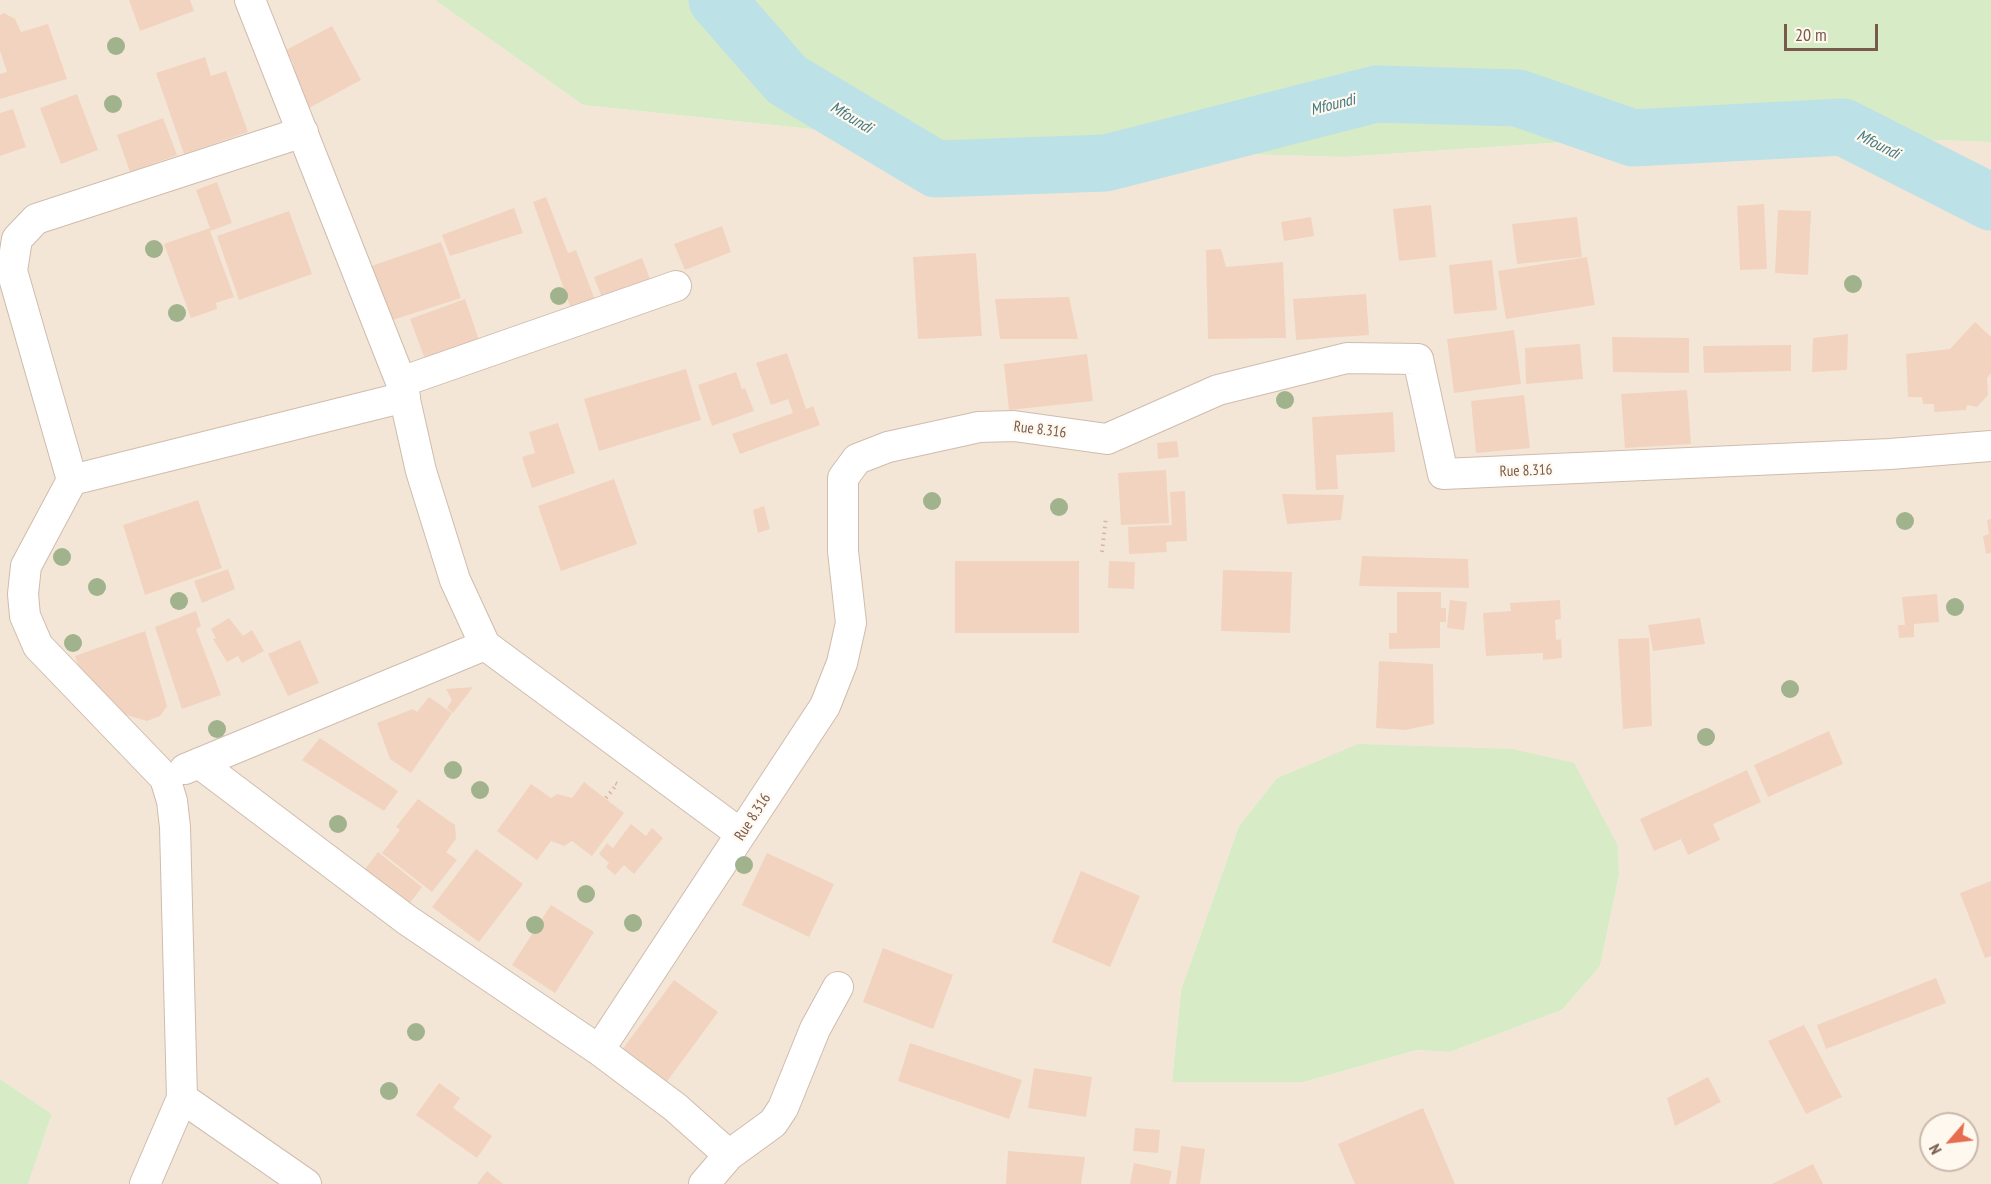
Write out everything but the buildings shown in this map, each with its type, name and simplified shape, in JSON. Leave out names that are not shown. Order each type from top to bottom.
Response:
[{"type":"street","points":[[250,0],[403,390],[421,471],[454,580],[485,645],[741,834]]},
{"type":"street","points":[[145,1184],[182,1098],[175,826],[172,801],[165,778],[38,646],[25,616],[22,594],[26,566],[72,480],[12,271],[16,238],[36,219],[303,132]]},
{"type":"street","points":[[72,480],[403,390],[676,286]]},
{"type":"street","name":"Rue 8.316","points":[[599,1050],[825,706],[842,663],[851,623],[843,551],[843,478],[857,459],[888,447],[979,427],[1014,426],[1107,439],[1218,390],[1347,358],[1418,359],[1443,474],[1890,454],[1991,446]]},
{"type":"street","points":[[165,778],[485,645]]},
{"type":"street","points":[[199,763],[407,920],[599,1050],[675,1107],[729,1155]]},
{"type":"street","points":[[704,1184],[729,1155],[773,1123],[783,1108],[815,1029],[838,987]]},
{"type":"street","points":[[182,1098],[306,1184]]},
{"type":"path","points":[[1102,552],[1106,517]]},
{"type":"path","points":[[606,798],[617,784],[609,778]]},
{"type":"shaded area","points":[[0,0],[435,0],[583,105],[973,146],[1343,157],[1714,132],[1991,142],[1991,1184],[28,1184],[52,1114],[0,1079]],"holes":[[[1359,744],[1618,847],[1619,875],[1600,966],[1562,1010],[1450,1052],[1417,1050],[1304,1082],[1172,1081],[1181,990],[1239,826],[1277,778]]]},
{"type":"green space","points":[[435,0],[1991,0],[1991,142],[1714,132],[1343,157],[973,146],[583,105]]},
{"type":"green space","points":[[1358,744],[1512,749],[1574,763],[1618,846],[1619,875],[1600,966],[1562,1010],[1450,1052],[1417,1050],[1304,1082],[1172,1082],[1181,990],[1239,826],[1277,778]]},
{"type":"green space","points":[[0,1079],[52,1114],[28,1184],[0,1184]]},
{"type":"waterway","name":"Mfoundi","points":[[717,0],[787,80],[936,169],[1106,163],[1376,94],[1518,98],[1633,138],[1843,127],[1991,202]]}]
